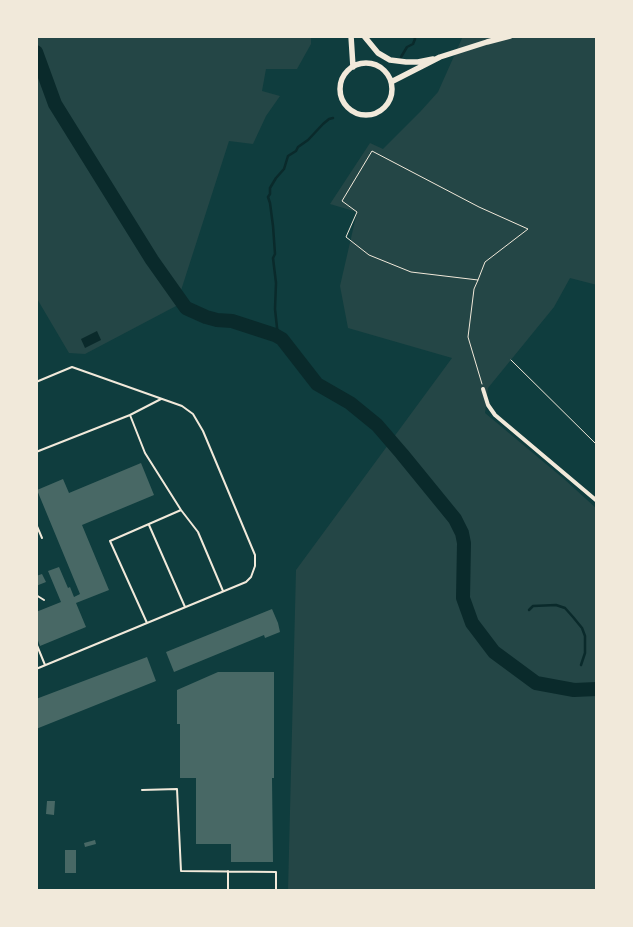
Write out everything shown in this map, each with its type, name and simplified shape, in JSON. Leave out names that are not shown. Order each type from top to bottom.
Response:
[{"type":"main road","points":[[352,36],[353,67]]},
{"type":"main road","points":[[364,36],[378,54],[390,60],[406,62],[418,62],[440,57],[510,36]]},
{"type":"main road","points":[[391,82],[440,57]]},
{"type":"main road","points":[[360,64],[376,65],[382,69],[391,82],[392,89],[387,104],[374,114],[359,114],[348,108],[340,92],[342,80],[348,70],[360,64]]},
{"type":"street","points":[[483,389],[488,405],[495,415],[597,501]]},
{"type":"lane","points":[[36,382],[72,367],[182,406],[193,414],[203,431],[254,555],[255,566],[251,577],[246,582],[36,669]]},
{"type":"lane","points":[[36,452],[130,415],[162,399]]},
{"type":"lane","points":[[130,415],[145,453],[181,510],[198,532],[222,592]]},
{"type":"lane","points":[[147,623],[110,541],[181,510]]},
{"type":"lane","points":[[36,524],[42,538]]},
{"type":"lane","points":[[148,524],[185,608]]},
{"type":"lane","points":[[36,595],[44,600]]},
{"type":"lane","points":[[36,643],[45,665]]},
{"type":"lane","points":[[142,790],[178,790],[181,871],[276,872],[276,891]]},
{"type":"lane","points":[[228,871],[228,891]]},
{"type":"path","points":[[478,280],[411,272],[369,255],[346,237],[357,212],[342,201],[372,150],[479,207],[528,229],[485,262],[478,280],[474,289],[468,337],[483,389]]},
{"type":"path","points":[[511,360],[597,445]]},
{"type":"shaded area","points":[[36,36],[311,36],[311,44],[297,69],[266,69],[262,91],[280,96],[266,116],[253,144],[229,141],[176,306],[85,354],[69,353],[36,297]]},
{"type":"shaded area","points":[[463,36],[597,36],[597,285],[570,278],[554,307],[488,388],[485,413],[597,509],[597,891],[288,891],[296,570],[452,358],[348,328],[340,286],[357,212],[330,204],[370,143],[383,149],[438,92]]},
{"type":"shaded area","points":[[97,331],[101,340],[85,348],[81,339]]},
{"type":"building","points":[[141,463],[154,495],[82,525],[109,590],[76,603],[86,627],[40,646],[36,635],[36,612],[61,602],[48,571],[59,567],[74,597],[80,594],[37,490],[63,479],[69,493]]},
{"type":"building","points":[[42,574],[46,582],[36,586],[36,576]]},
{"type":"building","points":[[272,609],[280,632],[265,638],[264,635],[174,672],[166,652]]},
{"type":"building","points":[[147,657],[156,681],[36,729],[36,699]]},
{"type":"building","points":[[218,672],[274,672],[273,862],[231,862],[231,844],[196,844],[196,778],[180,778],[180,724],[177,724],[177,690]]},
{"type":"building","points":[[47,801],[55,801],[54,815],[46,814]]},
{"type":"building","points":[[95,840],[96,844],[85,847],[84,843]]},
{"type":"building","points":[[65,850],[76,850],[76,873],[65,873]]},
{"type":"waterway","points":[[401,57],[407,47],[413,44],[414,36]]},
{"type":"waterway","points":[[36,52],[55,104],[152,260],[186,308],[206,317],[232,321],[282,339],[317,384],[350,403],[377,425],[455,519],[462,533],[464,543],[463,598],[472,623],[494,652],[536,683],[574,690],[597,689]]},
{"type":"waterway","points":[[278,337],[273,258],[275,254],[268,197],[270,188],[284,169],[288,156],[296,151],[323,124],[333,118]]},
{"type":"waterway","points":[[529,610],[533,606],[556,605],[565,608],[582,628],[585,636],[585,653],[581,665]]}]
